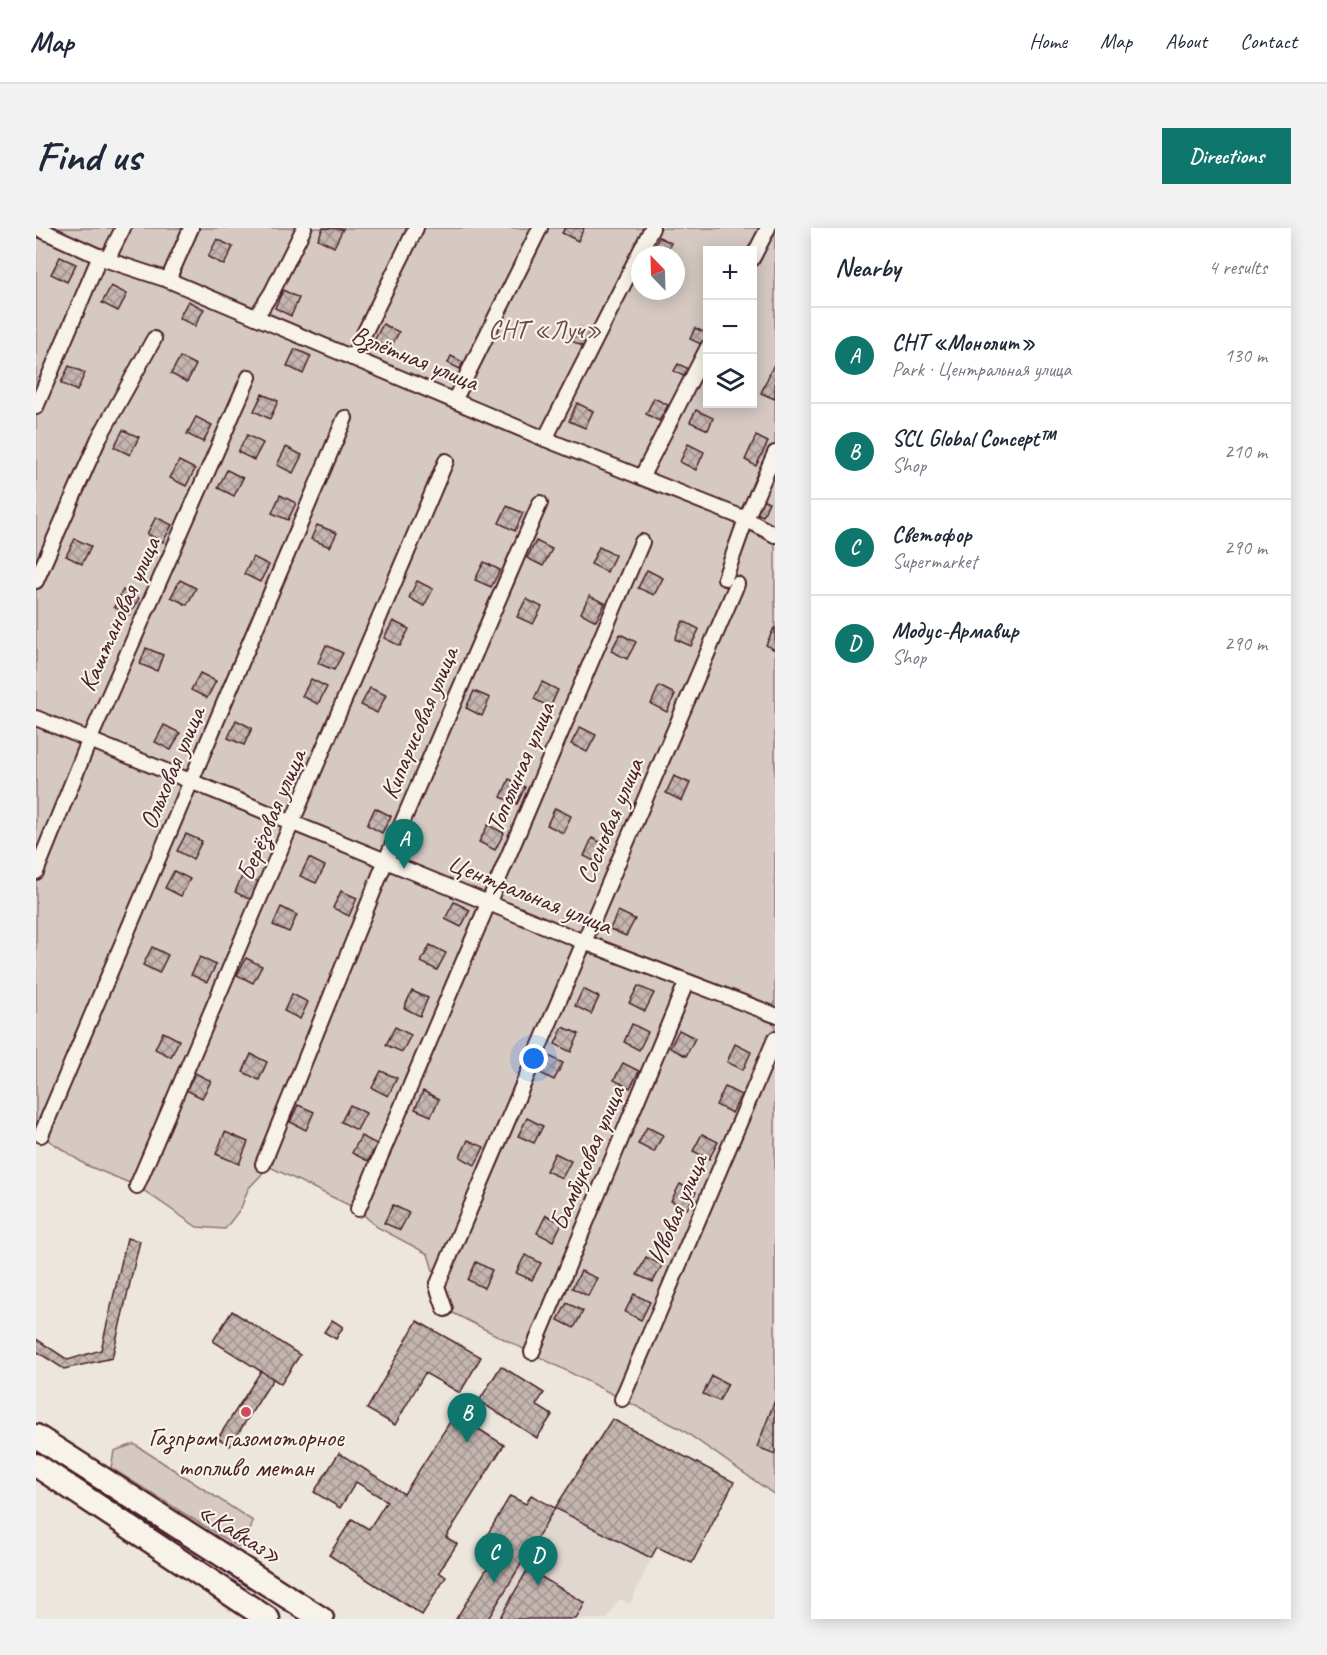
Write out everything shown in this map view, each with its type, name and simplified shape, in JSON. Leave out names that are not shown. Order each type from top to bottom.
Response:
[{"type":"highway","name":"«Кавказ»","points":[[36,1436],[322,1619]]},
{"type":"highway","points":[[36,1465],[268,1619]]},
{"type":"street","name":"Взлётная улица","points":[[36,228],[104,258],[168,280],[455,399],[545,439],[746,519],[775,535]]},
{"type":"street","points":[[36,407],[104,258],[123,228]]},
{"type":"street","points":[[168,280],[191,228]]},
{"type":"street","points":[[256,317],[272,292],[304,228]]},
{"type":"street","points":[[352,358],[416,228]]},
{"type":"street","points":[[455,399],[540,228]]},
{"type":"street","points":[[545,439],[652,228]]},
{"type":"street","points":[[757,251],[768,228]]},
{"type":"street","points":[[36,581],[99,438],[154,339]]},
{"type":"street","points":[[642,476],[704,354]]},
{"type":"street","name":"Каштановая улица","points":[[36,872],[89,741],[249,377]]},
{"type":"street","name":"Ольховая улица","points":[[41,1135],[345,418]]},
{"type":"street","name":"Сосновая улица","points":[[445,1309],[437,1286],[584,942],[731,581],[746,519],[775,453]]},
{"type":"street","name":"Берёзовая улица","points":[[137,1186],[294,824],[446,461]]},
{"type":"street","name":"Кипарисовая улица","points":[[263,1164],[386,860],[540,502]]},
{"type":"street","name":"Тополиная улица","points":[[358,1209],[642,542]]},
{"type":"street","name":"Центральная улица","points":[[36,718],[686,983],[775,1014]]},
{"type":"street","name":"Бамбуковая улица","points":[[532,1352],[686,983]]},
{"type":"street","name":"Ивовая улица","points":[[622,1399],[775,1039]]},
{"type":"shaded area","points":[[555,1508],[651,1558],[630,1604],[619,1599],[607,1619],[576,1619],[585,1603],[529,1570],[499,1619],[489,1619]]},
{"type":"green space","name":"СНТ «Луч»","points":[[36,228],[775,228],[775,1495],[681,1429],[445,1309],[428,1254],[377,1227],[357,1209],[264,1164],[262,1174],[248,1189],[241,1208],[225,1229],[197,1227],[137,1186],[86,1165],[36,1132]]},
{"type":"green space","points":[[134,1444],[253,1521],[246,1543],[238,1547],[111,1468],[114,1451]]},
{"type":"building","points":[[323,228],[343,229],[334,247],[318,239]]},
{"type":"building","points":[[565,228],[584,228],[578,241],[562,233]]},
{"type":"building","points":[[659,237],[671,243],[670,246],[655,245]]},
{"type":"building","points":[[217,239],[233,247],[224,265],[208,257]]},
{"type":"building","points":[[60,257],[76,264],[67,282],[51,274]]},
{"type":"building","points":[[111,286],[127,294],[118,311],[102,303]]},
{"type":"building","points":[[283,290],[299,298],[291,316],[275,308]]},
{"type":"building","points":[[188,301],[204,309],[195,326],[179,318]]},
{"type":"building","points":[[383,324],[399,332],[390,349],[374,341]]},
{"type":"building","points":[[579,327],[593,333],[586,348],[572,341]]},
{"type":"building","points":[[695,328],[703,332],[703,345],[690,339]]},
{"type":"building","points":[[295,349],[311,356],[303,374],[287,366]]},
{"type":"building","points":[[451,356],[463,362],[460,369],[448,363]]},
{"type":"building","points":[[180,357],[196,365],[187,382],[171,374]]},
{"type":"building","points":[[775,362],[775,399],[761,393]]},
{"type":"building","points":[[678,364],[689,369],[685,377],[674,371]]},
{"type":"building","points":[[69,366],[85,373],[77,391],[61,383]]},
{"type":"building","points":[[262,394],[278,401],[270,419],[254,411]]},
{"type":"building","points":[[654,398],[668,405],[659,421],[646,414]]},
{"type":"building","points":[[577,403],[593,411],[585,428],[569,421]]},
{"type":"building","points":[[696,410],[713,418],[708,430],[690,422]]},
{"type":"building","points":[[196,417],[212,425],[203,442],[187,434]]},
{"type":"building","points":[[123,430],[139,437],[130,455],[114,447]]},
{"type":"building","points":[[247,435],[263,443],[254,460],[238,452]]},
{"type":"building","points":[[756,436],[768,442],[756,466],[745,460]]},
{"type":"building","points":[[688,444],[704,452],[696,470],[680,462]]},
{"type":"building","points":[[286,447],[302,455],[293,473],[277,465]]},
{"type":"building","points":[[179,461],[195,469],[186,486],[170,478]]},
{"type":"building","points":[[227,470],[243,478],[234,496],[218,488]]},
{"type":"building","points":[[280,495],[296,503],[288,520],[272,513]]},
{"type":"building","points":[[759,498],[769,502],[763,516],[754,512]]},
{"type":"building","points":[[507,506],[523,513],[515,531],[499,523]]},
{"type":"building","points":[[156,517],[172,525],[163,542],[147,534]]},
{"type":"building","points":[[317,525],[337,533],[330,547],[311,539]]},
{"type":"building","points":[[75,539],[91,546],[82,564],[66,556]]},
{"type":"building","points":[[536,541],[552,549],[543,566],[527,558]]},
{"type":"building","points":[[599,547],[615,555],[607,572],[591,564]]},
{"type":"building","points":[[253,557],[269,565],[260,582],[244,574]]},
{"type":"building","points":[[484,562],[500,570],[491,587],[475,580]]},
{"type":"building","points":[[647,570],[663,578],[654,595],[638,588]]},
{"type":"building","points":[[180,580],[196,588],[187,605],[171,597]]},
{"type":"building","points":[[417,581],[433,589],[424,606],[409,598]]},
{"type":"building","points":[[123,590],[139,598],[130,615],[114,607]]},
{"type":"building","points":[[589,596],[605,603],[596,621],[581,613]]},
{"type":"building","points":[[526,599],[542,607],[533,624],[517,617]]},
{"type":"building","points":[[393,621],[409,629],[400,646],[384,638]]},
{"type":"building","points":[[683,621],[699,629],[691,646],[675,639]]},
{"type":"building","points":[[775,628],[775,650],[766,645]]},
{"type":"building","points":[[620,634],[636,642],[627,659],[611,651]]},
{"type":"building","points":[[326,645],[343,653],[334,670],[318,663]]},
{"type":"building","points":[[146,648],[163,655],[157,671],[140,664]]},
{"type":"building","points":[[200,673],[216,681],[207,698],[191,690]]},
{"type":"building","points":[[311,679],[327,687],[318,704],[302,696]]},
{"type":"building","points":[[542,682],[558,690],[550,707],[534,699]]},
{"type":"building","points":[[659,686],[675,694],[667,712],[651,704]]},
{"type":"building","points":[[370,688],[386,695],[377,713],[361,705]]},
{"type":"building","points":[[474,691],[490,698],[482,716],[466,708]]},
{"type":"building","points":[[236,720],[252,728],[244,745],[228,738]]},
{"type":"building","points":[[164,725],[180,733],[171,750],[155,742]]},
{"type":"building","points":[[580,727],[596,735],[587,752],[571,744]]},
{"type":"building","points":[[674,776],[690,783],[682,801],[666,793]]},
{"type":"building","points":[[509,779],[525,787],[517,804],[501,797]]},
{"type":"building","points":[[375,808],[391,816],[382,833],[367,825]]},
{"type":"building","points":[[555,808],[571,816],[563,833],[547,825]]},
{"type":"building","points":[[488,825],[504,833],[495,850],[479,842]]},
{"type":"building","points":[[186,834],[202,841],[193,859],[177,851]]},
{"type":"building","points":[[592,838],[608,846],[600,864],[584,856]]},
{"type":"building","points":[[309,858],[325,866],[316,883],[300,876]]},
{"type":"building","points":[[174,871],[190,879],[181,896],[165,888]]},
{"type":"building","points":[[243,874],[259,882],[251,900],[235,892]]},
{"type":"building","points":[[341,891],[357,898],[349,916],[333,908]]},
{"type":"building","points":[[454,902],[470,910],[461,927],[445,919]]},
{"type":"building","points":[[281,907],[297,915],[289,932],[273,925]]},
{"type":"building","points":[[618,911],[635,919],[626,936],[610,929]]},
{"type":"building","points":[[430,945],[446,953],[437,970],[421,962]]},
{"type":"building","points":[[152,947],[168,955],[159,973],[143,965]]},
{"type":"building","points":[[200,957],[216,965],[207,982],[191,975]]},
{"type":"building","points":[[246,958],[262,966],[253,983],[237,975]]},
{"type":"building","points":[[638,986],[654,993],[645,1011],[629,1003]]},
{"type":"building","points":[[583,989],[599,997],[591,1014],[575,1006]]},
{"type":"building","points":[[412,991],[428,998],[420,1016],[404,1008]]},
{"type":"building","points":[[292,994],[308,1002],[300,1019],[284,1011]]},
{"type":"building","points":[[632,1024],[648,1032],[639,1050],[624,1042]]},
{"type":"building","points":[[395,1027],[411,1035],[402,1052],[386,1045]]},
{"type":"building","points":[[563,1027],[579,1034],[571,1052],[555,1044]]},
{"type":"building","points":[[679,1030],[695,1038],[686,1056],[670,1048]]},
{"type":"building","points":[[163,1032],[179,1040],[171,1057],[155,1049]]},
{"type":"building","points":[[735,1044],[751,1052],[743,1070],[727,1062]]},
{"type":"building","points":[[251,1054],[267,1062],[259,1080],[243,1072]]},
{"type":"building","points":[[547,1055],[563,1063],[554,1080],[538,1072]]},
{"type":"building","points":[[623,1063],[639,1071],[630,1088],[614,1080]]},
{"type":"building","points":[[381,1071],[397,1078],[388,1096],[372,1088]]},
{"type":"building","points":[[195,1073],[211,1081],[202,1098],[186,1090]]},
{"type":"building","points":[[725,1087],[741,1095],[732,1113],[716,1105]]},
{"type":"building","points":[[423,1091],[439,1099],[431,1116],[415,1109]]},
{"type":"building","points":[[298,1105],[314,1112],[306,1130],[290,1122]]},
{"type":"building","points":[[350,1105],[366,1113],[357,1130],[341,1122]]},
{"type":"building","points":[[527,1118],[543,1126],[534,1143],[518,1136]]},
{"type":"building","points":[[647,1127],[663,1135],[654,1152],[638,1144]]},
{"type":"building","points":[[225,1132],[248,1142],[239,1164],[216,1154]]},
{"type":"building","points":[[702,1134],[718,1142],[709,1159],[693,1151]]},
{"type":"building","points":[[361,1136],[377,1144],[368,1161],[352,1153]]},
{"type":"building","points":[[468,1140],[484,1147],[475,1165],[460,1157]]},
{"type":"building","points":[[555,1153],[571,1161],[562,1178],[546,1171]]},
{"type":"building","points":[[680,1184],[696,1192],[687,1209],[671,1201]]},
{"type":"building","points":[[393,1205],[409,1213],[400,1230],[384,1223]]},
{"type":"building","points":[[546,1215],[562,1223],[553,1241],[537,1233]]},
{"type":"building","points":[[127,1238],[140,1241],[112,1358],[64,1369],[36,1351],[36,1339],[68,1360],[101,1350]]},
{"type":"building","points":[[525,1255],[541,1263],[532,1280],[516,1273]]},
{"type":"building","points":[[646,1257],[662,1265],[653,1282],[637,1275]]},
{"type":"building","points":[[476,1262],[492,1270],[484,1288],[468,1280]]},
{"type":"building","points":[[581,1271],[597,1278],[588,1296],[572,1288]]},
{"type":"building","points":[[634,1294],[650,1302],[641,1320],[625,1312]]},
{"type":"building","points":[[567,1303],[583,1311],[574,1328],[558,1320]]},
{"type":"building","points":[[232,1311],[300,1355],[281,1384],[213,1341]]},
{"type":"building","points":[[332,1320],[343,1327],[336,1339],[324,1332]]},
{"type":"building","points":[[417,1321],[481,1357],[460,1393],[425,1373],[395,1425],[367,1409]]},
{"type":"building","points":[[501,1366],[544,1393],[536,1405],[552,1415],[537,1438],[479,1401]]},
{"type":"building","points":[[261,1371],[273,1379],[230,1446],[218,1438]]},
{"type":"building","points":[[712,1376],[728,1384],[719,1401],[703,1394]]},
{"type":"building","points":[[775,1400],[775,1454],[757,1447]]},
{"type":"building","points":[[455,1414],[504,1445],[446,1537],[457,1544],[439,1572],[446,1577],[422,1615],[329,1555],[352,1519],[369,1529],[387,1501],[356,1482],[340,1508],[314,1492],[339,1453],[404,1494]]},
{"type":"building","points":[[612,1419],[734,1482],[692,1563],[657,1547],[651,1558],[555,1508]]},
{"type":"building","points":[[531,1495],[555,1508],[488,1619],[456,1619],[500,1547],[486,1537],[510,1496],[526,1504]]},
{"type":"building","points":[[528,1569],[585,1603],[576,1619],[499,1619]]},
{"type":"place","name":"СНТ «Монолит»","points":[[404,869]]},
{"type":"place","name":"Газпром газомоторное топливо метан","points":[[246,1412]]},
{"type":"place","name":"SCL Global Concept™","points":[[467,1443]]},
{"type":"place","name":"Светофор","points":[[494,1583]]},
{"type":"place","name":"Модус-Армавир","points":[[538,1586]]}]
